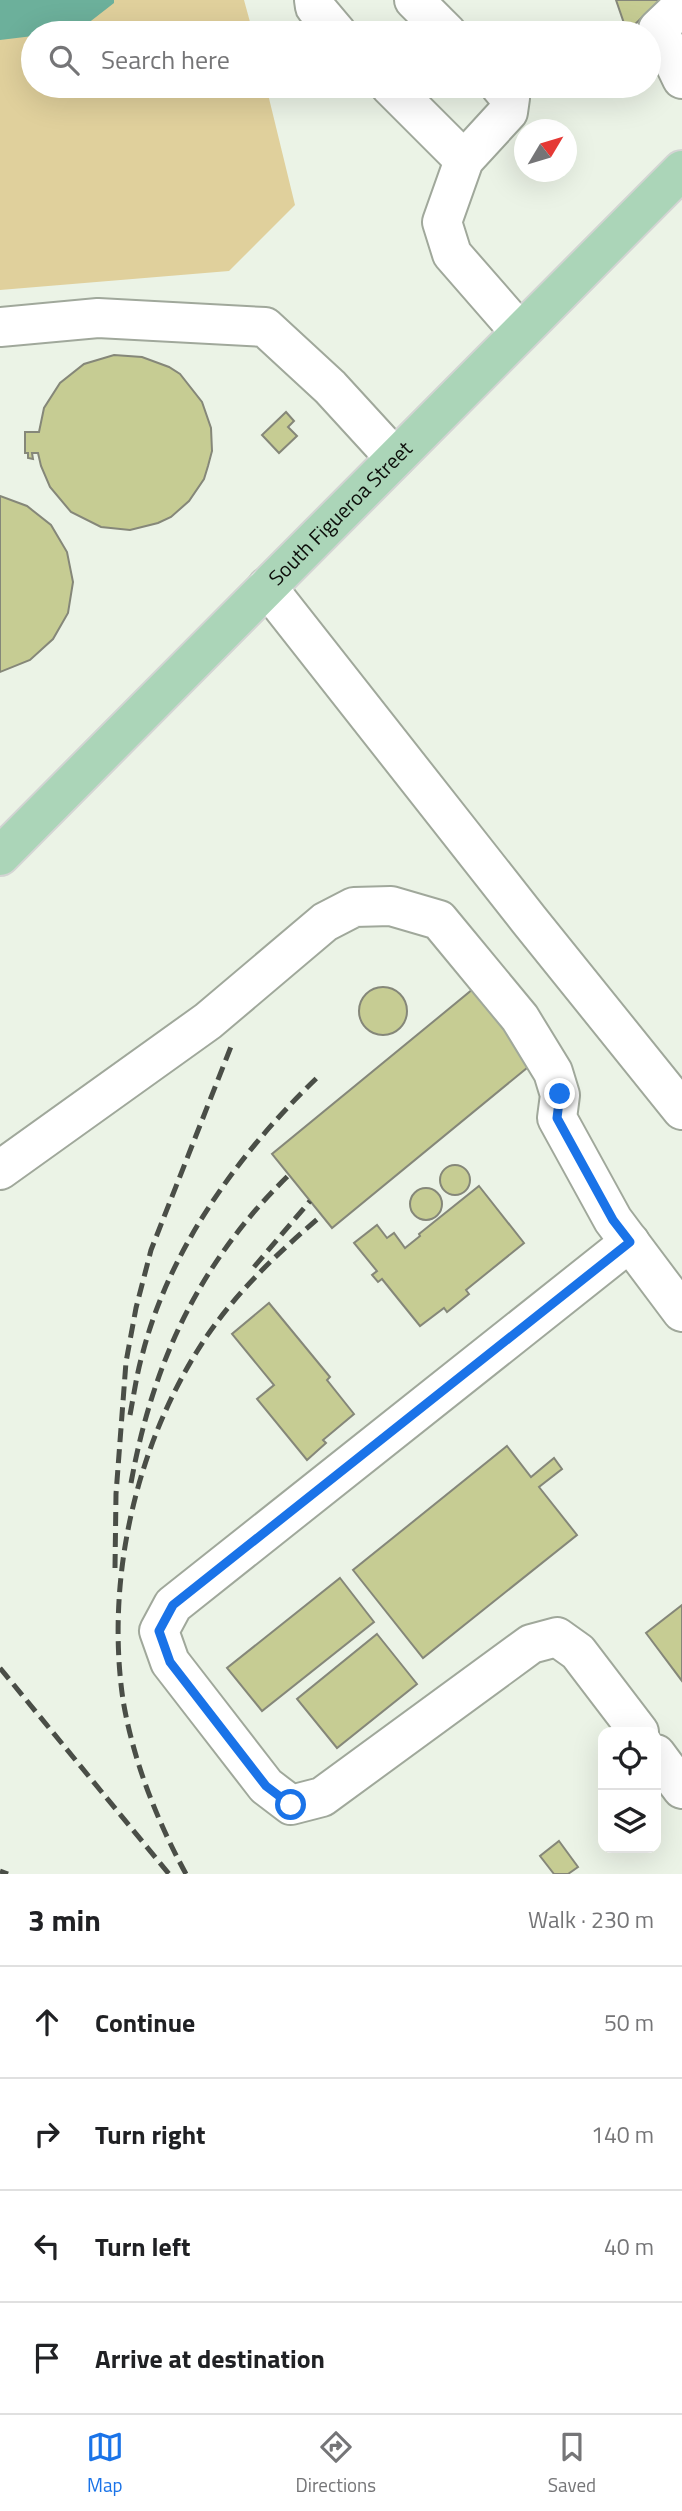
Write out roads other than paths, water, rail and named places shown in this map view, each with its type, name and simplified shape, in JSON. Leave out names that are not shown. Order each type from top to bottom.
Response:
[{"type":"main road","name":"South Figueroa Street","points":[[0,856],[520,332],[678,182]]},
{"type":"lane","points":[[314,0],[314,7],[326,21]]},
{"type":"lane","points":[[414,0],[435,21]]},
{"type":"lane","points":[[661,26],[682,6]]},
{"type":"lane","points":[[661,35],[682,79]]},
{"type":"lane","points":[[402,98],[464,160]]},
{"type":"lane","points":[[510,98],[508,112],[464,160],[442,222],[452,254],[520,332]]},
{"type":"lane","points":[[0,327],[98,318],[265,327],[331,387],[395,458]]},
{"type":"lane","points":[[267,587],[682,1110]]},
{"type":"lane","points":[[0,1170],[208,1021],[325,922],[354,907],[391,906],[439,920],[520,1018],[553,1072],[560,1094],[557,1118],[613,1220],[682,1312]]},
{"type":"lane","points":[[630,1242],[173,1605],[159,1631],[170,1662],[266,1786],[291,1805],[322,1797],[531,1644],[557,1637],[578,1652],[635,1727]]},
{"type":"lane","points":[[661,1761],[682,1789]]},
{"type":"railway","points":[[115,1568],[116,1494],[126,1362],[136,1308],[151,1250],[232,1044]]},
{"type":"railway","points":[[130,1415],[141,1360],[155,1312],[191,1237],[237,1167],[321,1074]]},
{"type":"railway","points":[[131,1483],[140,1438],[153,1395],[186,1315],[231,1241],[259,1206],[291,1173]]},
{"type":"railway","points":[[254,1267],[310,1201]]},
{"type":"railway","points":[[186,1874],[147,1790],[123,1700],[119,1611],[122,1565],[130,1520],[156,1433],[174,1392],[196,1353],[237,1297],[321,1216]]},
{"type":"railway","points":[[0,1668],[169,1874]]},
{"type":"railway","points":[[0,1871],[8,1874]]}]
